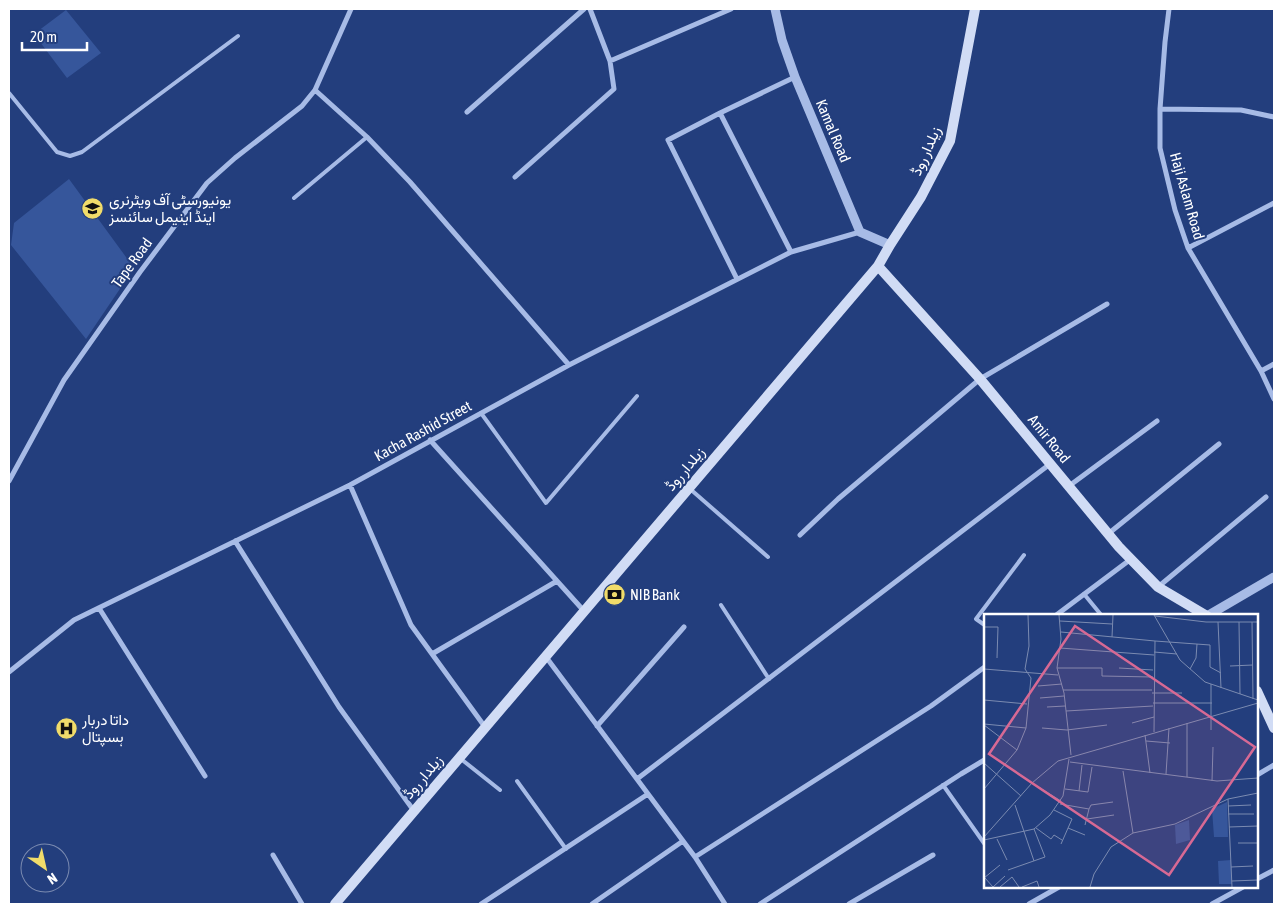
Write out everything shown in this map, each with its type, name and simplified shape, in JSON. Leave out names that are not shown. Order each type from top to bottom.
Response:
[{"type":"main road","name":"زیلدار روڈ","points":[[335,904],[878,266],[921,197],[950,140],[974,9]]},
{"type":"main road","name":"Amir Road","points":[[878,266],[980,379],[1131,560],[1158,587],[1204,614]]},
{"type":"main road","points":[[1258,693],[1274,728]]},
{"type":"street","name":"Tape Road","points":[[9,482],[64,380],[140,272],[207,182],[302,106],[315,90],[351,9]]},
{"type":"street","points":[[467,112],[584,9]]},
{"type":"street","points":[[515,177],[614,89],[610,61],[590,9]]},
{"type":"street","points":[[610,61],[731,9]]},
{"type":"street","name":"Kamal Road","points":[[778,9],[782,40],[795,77],[860,232]]},
{"type":"street","name":"Haji Aslam Road","points":[[1169,9],[1160,109],[1160,148],[1175,210],[1188,248],[1261,371],[1274,399]]},
{"type":"street","points":[[737,279],[668,140],[795,77]]},
{"type":"street","points":[[315,90],[367,137],[410,182],[569,364]]},
{"type":"street","points":[[1160,109],[1241,110],[1274,117]]},
{"type":"street","points":[[720,113],[791,252]]},
{"type":"street","points":[[1188,248],[1274,203]]},
{"type":"street","points":[[860,232],[890,244]]},
{"type":"street","name":"Kacha Rashid Street","points":[[9,672],[74,620],[350,485],[569,364],[791,252],[860,232]]},
{"type":"street","points":[[800,535],[838,499],[980,379],[1107,304]]},
{"type":"street","points":[[1261,371],[1274,364]]},
{"type":"street","points":[[1069,486],[1157,421]]},
{"type":"street","points":[[430,440],[584,612]]},
{"type":"street","points":[[1108,534],[1219,444]]},
{"type":"street","points":[[637,779],[1050,464]]},
{"type":"street","points":[[350,485],[411,625],[485,728]]},
{"type":"street","points":[[1158,587],[1266,497]]},
{"type":"street","points":[[235,541],[339,707],[414,811]]},
{"type":"street","points":[[1058,614],[1131,560]]},
{"type":"street","points":[[1210,614],[1274,577]]},
{"type":"street","points":[[432,654],[557,581]]},
{"type":"street","points":[[99,608],[205,776]]},
{"type":"street","points":[[597,726],[684,627]]},
{"type":"street","points":[[546,657],[695,857],[725,904]]},
{"type":"street","points":[[695,857],[931,706],[984,667]]},
{"type":"street","points":[[760,904],[984,760]]},
{"type":"street","points":[[1258,774],[1274,765]]},
{"type":"street","points":[[482,904],[648,794]]},
{"type":"street","points":[[592,904],[683,841]]},
{"type":"street","points":[[273,855],[302,904]]},
{"type":"street","points":[[849,904],[933,855]]},
{"type":"street","points":[[1258,878],[1274,870]]},
{"type":"street","points":[[1028,904],[1058,888]]},
{"type":"street","points":[[1212,904],[1241,888]]},
{"type":"lane","points":[[9,93],[57,152],[70,156],[82,152],[238,36]]},
{"type":"lane","points":[[294,198],[367,137]]},
{"type":"lane","points":[[481,414],[546,503],[637,396]]},
{"type":"lane","points":[[689,488],[768,557]]},
{"type":"lane","points":[[984,624],[976,618],[1024,555]]},
{"type":"lane","points":[[1084,594],[1100,614]]},
{"type":"lane","points":[[721,605],[768,679]]},
{"type":"lane","points":[[459,758],[500,790]]},
{"type":"lane","points":[[517,781],[566,849]]},
{"type":"lane","points":[[943,785],[984,843]]},
{"type":"shaded area","points":[[66,10],[101,53],[67,78],[34,34]]},
{"type":"shaded area","points":[[69,179],[134,268],[86,339],[11,245],[14,223]]},
{"type":"place","name":"یونیورسٹی آف ویٹرنری اینڈ اینیمل سائنسز","points":[[93,209]]},
{"type":"place","name":"NIB Bank","points":[[614,595]]},
{"type":"place","name":"داتا دربار ہسپتال","points":[[66,729]]}]
